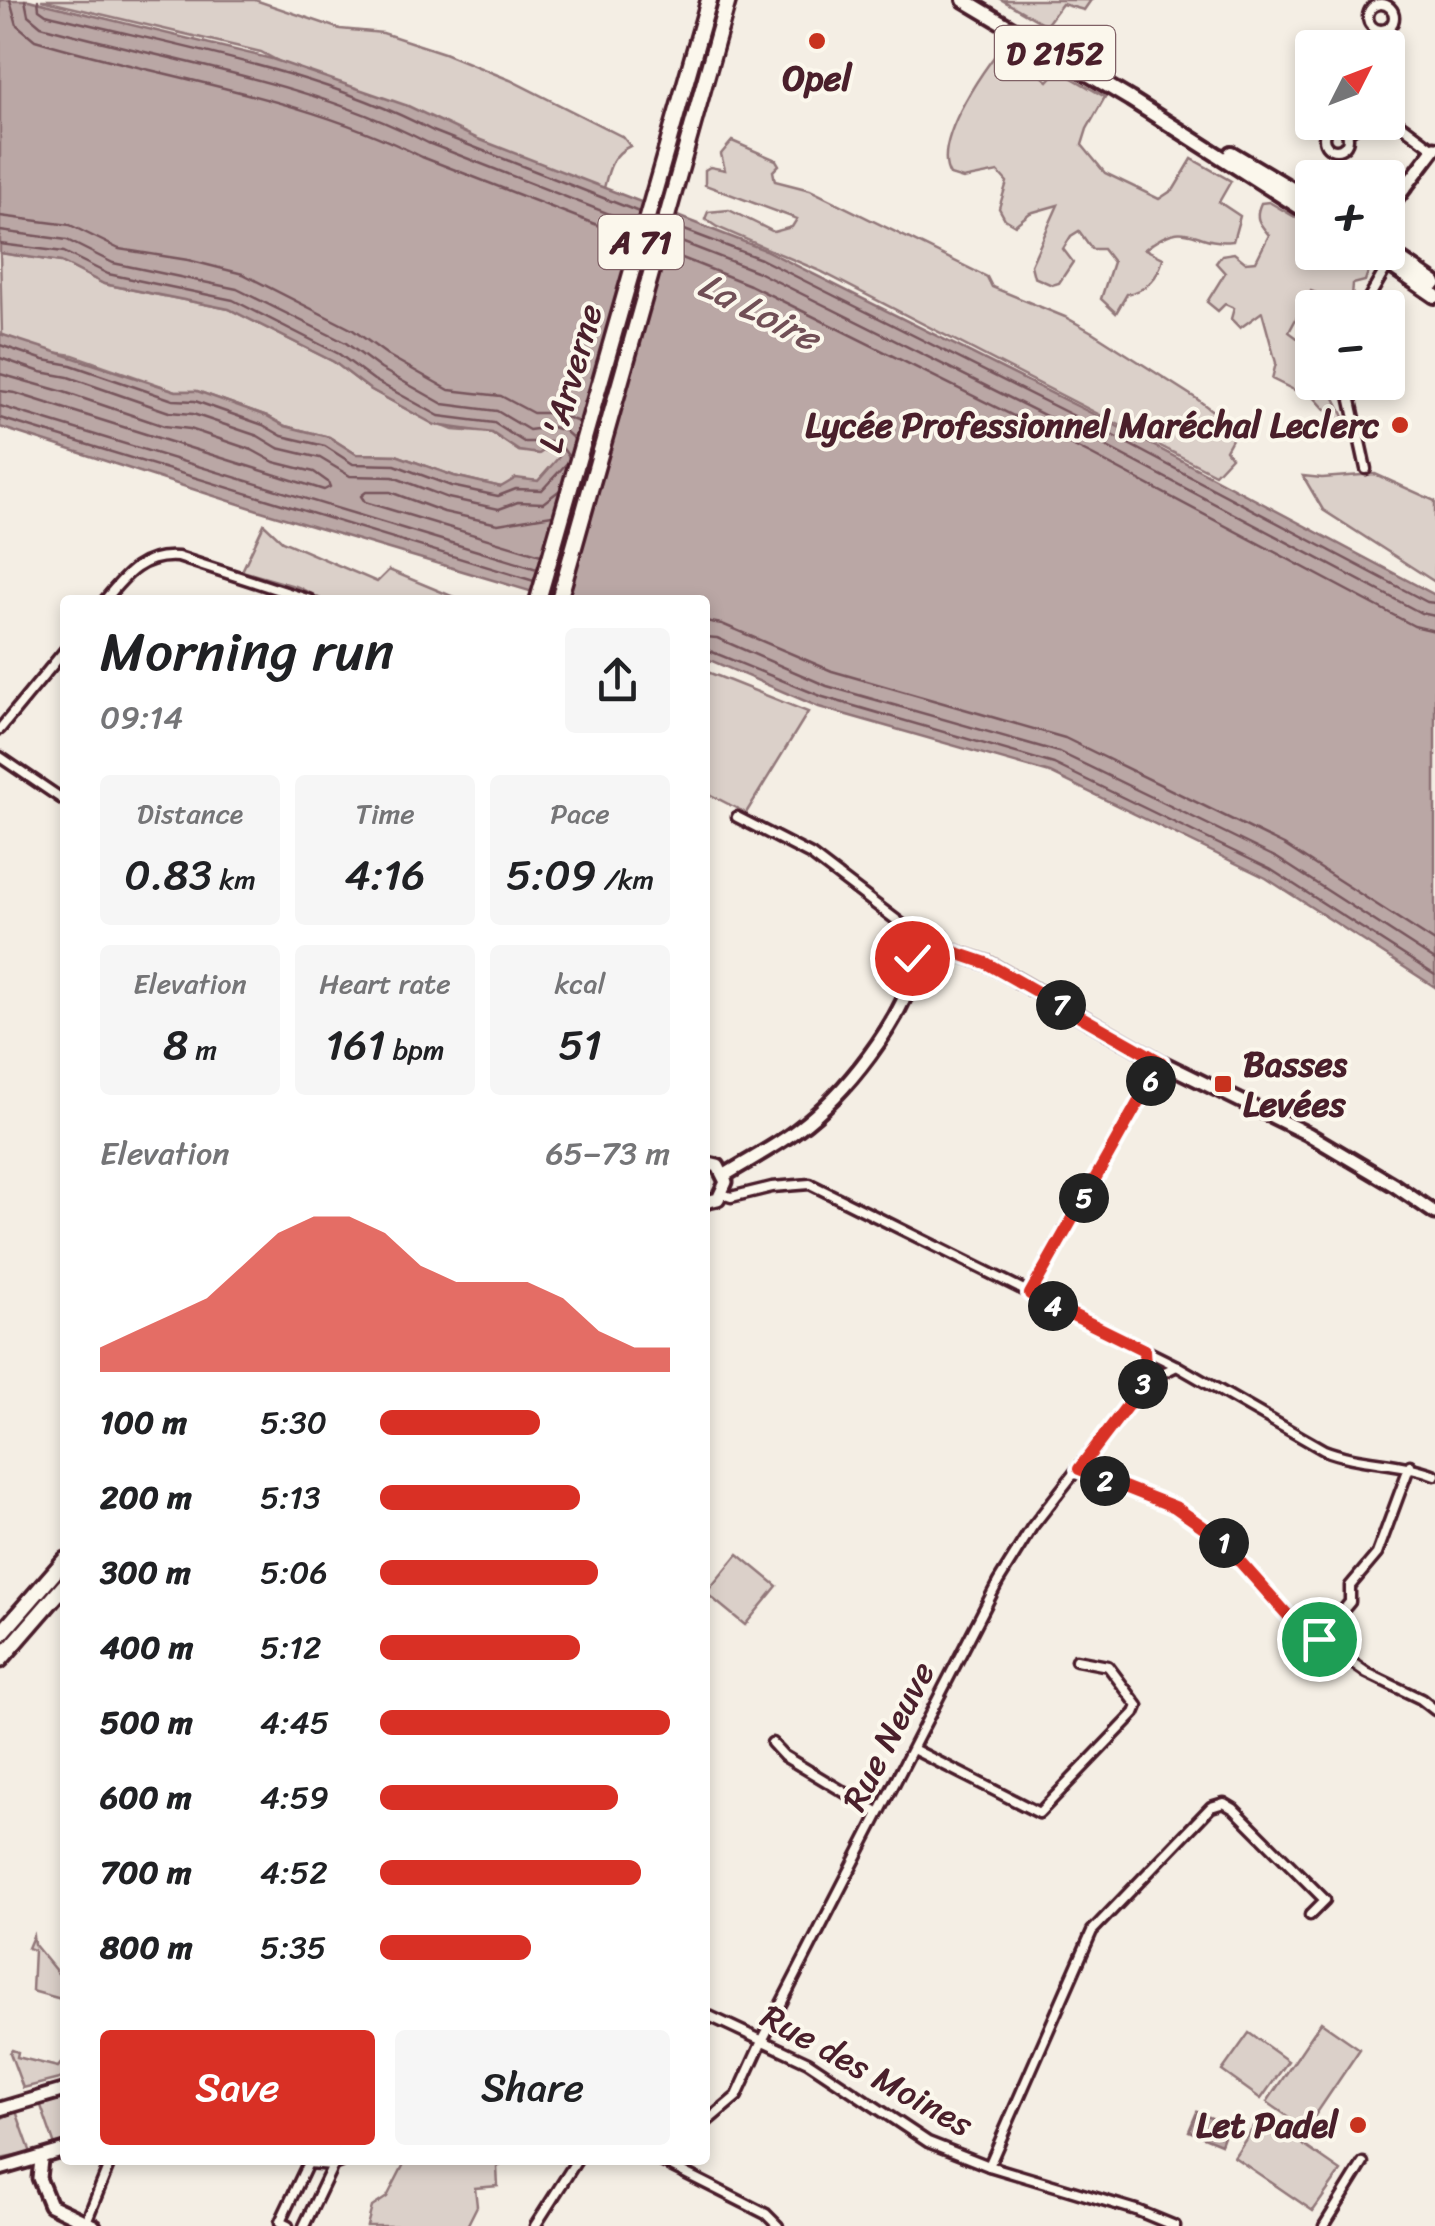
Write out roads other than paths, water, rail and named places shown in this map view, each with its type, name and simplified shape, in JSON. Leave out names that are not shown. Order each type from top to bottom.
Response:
[{"type":"highway","name":"L'Arverne","points":[[539,595],[710,0]]},
{"type":"highway","name":"L'Arverne","points":[[560,595],[728,0]]},
{"type":"highway","points":[[0,1635],[60,1566]]},
{"type":"highway","points":[[0,1660],[60,1591]]},
{"type":"main road","name":"D 2152","points":[[964,0],[1130,98],[1295,203]]},
{"type":"main road","name":"D 2152","points":[[982,0],[1295,192]]},
{"type":"main road","points":[[1405,187],[1433,148]]},
{"type":"main road","points":[[1405,264],[1435,283]]},
{"type":"main road","points":[[1405,270],[1435,296]]},
{"type":"main road","points":[[934,932],[945,949],[937,964],[928,966],[918,964],[910,950],[916,935],[934,932]]},
{"type":"main road","points":[[945,949],[986,963],[1161,1062],[1308,1134],[1435,1213]]},
{"type":"main road","points":[[725,1175],[798,1129],[838,1091],[900,1009],[918,964]]},
{"type":"main road","points":[[710,1165],[718,1166],[726,1185],[722,1194],[710,1200]]},
{"type":"main road","points":[[0,2109],[60,2091]]},
{"type":"main road","points":[[0,2169],[60,2152]]},
{"type":"main road","points":[[41,2160],[40,2178],[50,2205],[90,2224]]},
{"type":"main road","points":[[25,2164],[40,2178]]},
{"type":"street","points":[[1405,127],[1433,148]]},
{"type":"street","points":[[1351,400],[1366,469]]},
{"type":"street","points":[[109,595],[131,570],[159,556],[178,557],[295,595]]},
{"type":"street","points":[[1,730],[60,656]]},
{"type":"street","points":[[0,754],[60,797]]},
{"type":"street","points":[[737,817],[810,855],[916,935]]},
{"type":"street","points":[[1030,1294],[1161,1062]]},
{"type":"street","points":[[722,1194],[731,1197],[772,1186],[810,1184],[1177,1366],[1324,1450],[1350,1460],[1410,1466],[1435,1475]]},
{"type":"street","points":[[1144,1350],[1146,1381],[1177,1366]]},
{"type":"street","name":"Rue Neuve","points":[[710,2120],[737,2096],[763,2038],[998,1582],[1032,1528],[1146,1381]]},
{"type":"street","points":[[1319,1639],[1350,1602],[1350,1586],[1377,1554],[1410,1466]]},
{"type":"street","points":[[1079,1469],[1175,1507],[1219,1538],[1293,1621],[1367,1672],[1422,1699],[1435,1710]]},
{"type":"street","points":[[914,1749],[1039,1812],[1135,1714],[1138,1706],[1108,1666],[1076,1660]]},
{"type":"street","points":[[772,1743],[784,1756],[879,1813]]},
{"type":"street","points":[[989,2166],[1092,1931],[1211,1806],[1224,1803],[1234,1808],[1325,1900],[1310,1915]]},
{"type":"street","name":"Rue des Moines","points":[[710,2016],[808,2062],[928,2142],[989,2166],[1136,2210],[1175,2226]]},
{"type":"street","points":[[1324,2226],[1363,2163]]},
{"type":"street","points":[[90,2224],[109,2165]]},
{"type":"street","points":[[288,2226],[280,2222],[307,2165]]},
{"type":"street","points":[[304,2226],[333,2165]]},
{"type":"street","points":[[536,2226],[574,2165]]},
{"type":"street","points":[[669,2165],[766,2214],[778,2226]]},
{"type":"water","name":"La Loire","points":[[0,0],[29,0],[272,59],[408,106],[478,139],[765,250],[1109,422],[1435,595],[1435,987],[1266,878],[1050,773],[819,707],[710,660],[710,595],[543,595],[261,511],[0,427],[0,334],[176,391],[197,391],[285,426],[329,437],[356,454],[396,455],[454,476],[501,487],[516,478],[538,481],[559,457],[555,451],[546,449],[539,454],[519,451],[492,433],[435,425],[368,388],[334,362],[229,309],[104,284],[61,262],[0,253]]},
{"type":"water","points":[[1197,2112],[1228,2125],[1221,2144],[1189,2131]]},
{"type":"place","name":"Opel","points":[[817,41]]},
{"type":"place","name":"Lycée Professionnel Maréchal Leclerc","points":[[1400,425]]},
{"type":"place","name":"Basses Levées","points":[[1223,1084]]},
{"type":"place","name":"Let Padel","points":[[1358,2125]]}]
